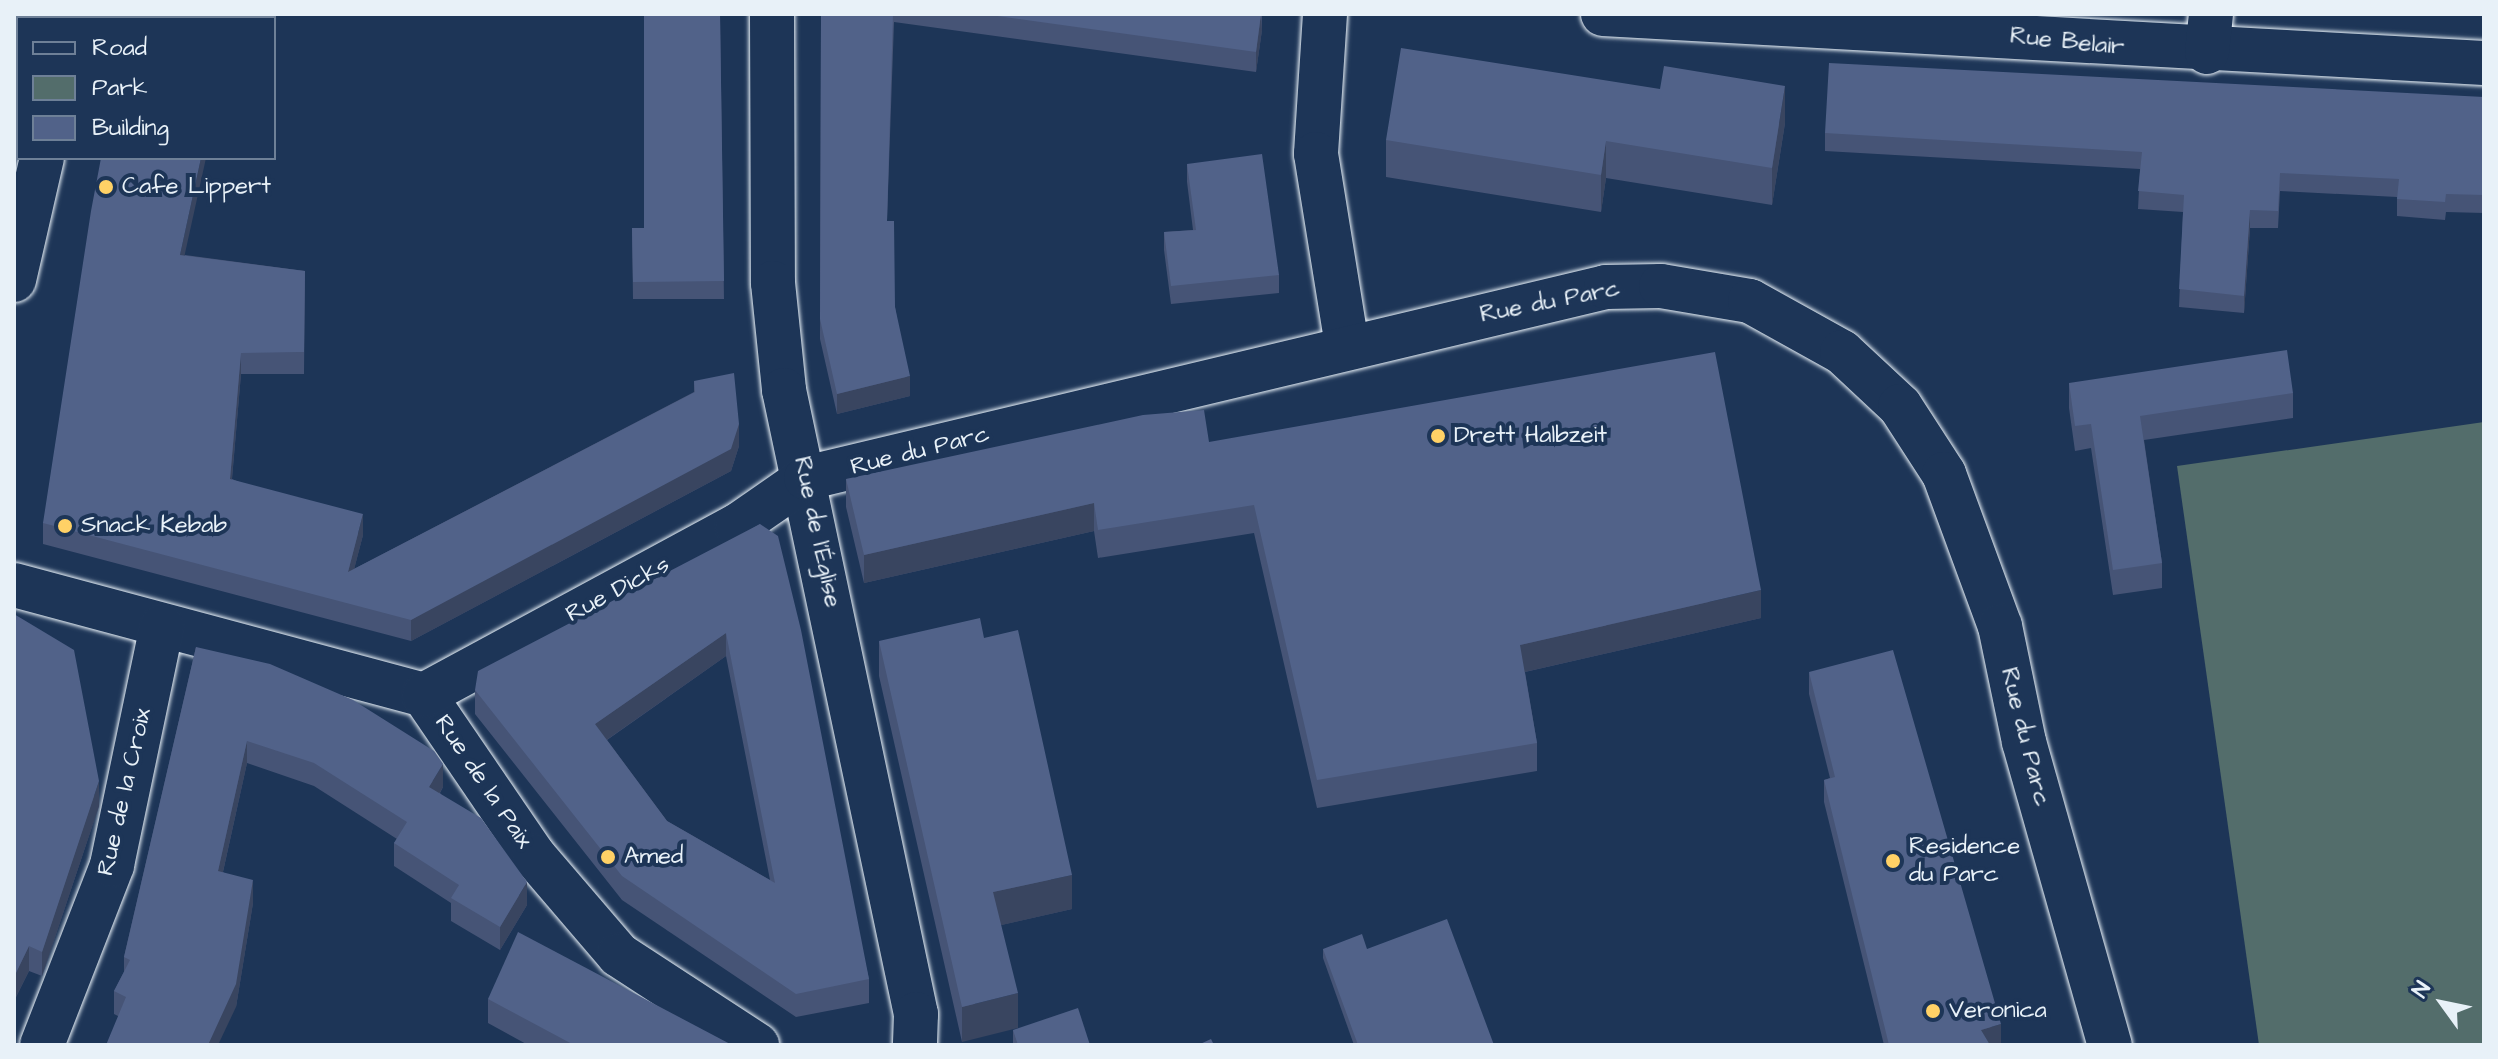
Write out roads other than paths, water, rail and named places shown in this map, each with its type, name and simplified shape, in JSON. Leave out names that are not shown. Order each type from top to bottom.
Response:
[{"type":"street","name":"Rue de l'Église","points":[[772,14],[773,283],[784,390],[806,478],[916,1014],[915,1045]]},
{"type":"street","points":[[1325,14],[1316,154],[1347,346]]},
{"type":"street","name":"Rue Belair","points":[[1603,14],[2209,33],[2484,63]]},
{"type":"street","points":[[14,280],[42,160]]},
{"type":"street","name":"Rue du Parc","points":[[806,478],[1347,346],[1606,287],[1661,286],[1750,301],[1842,352],[1900,406],[1944,474],[2000,626],[2108,1040]]},
{"type":"street","name":"Rue Dicks","points":[[424,695],[737,526],[806,478]]},
{"type":"street","name":"Rue de la Paix","points":[[14,585],[424,695],[534,856],[619,955],[757,1045]]},
{"type":"street","name":"Rue de la Croix","points":[[42,1045],[112,865],[162,626]]},
{"type":"place","name":"Cafe Lippert","points":[[106,187]]},
{"type":"place","name":"Drett Halbzeit","points":[[1438,436]]},
{"type":"place","name":"Snack Kebab","points":[[65,526]]},
{"type":"place","name":"Amed","points":[[608,857]]},
{"type":"place","name":"Residence du Parc","points":[[1893,861]]},
{"type":"place","name":"Veronica","points":[[1933,1011]]}]
